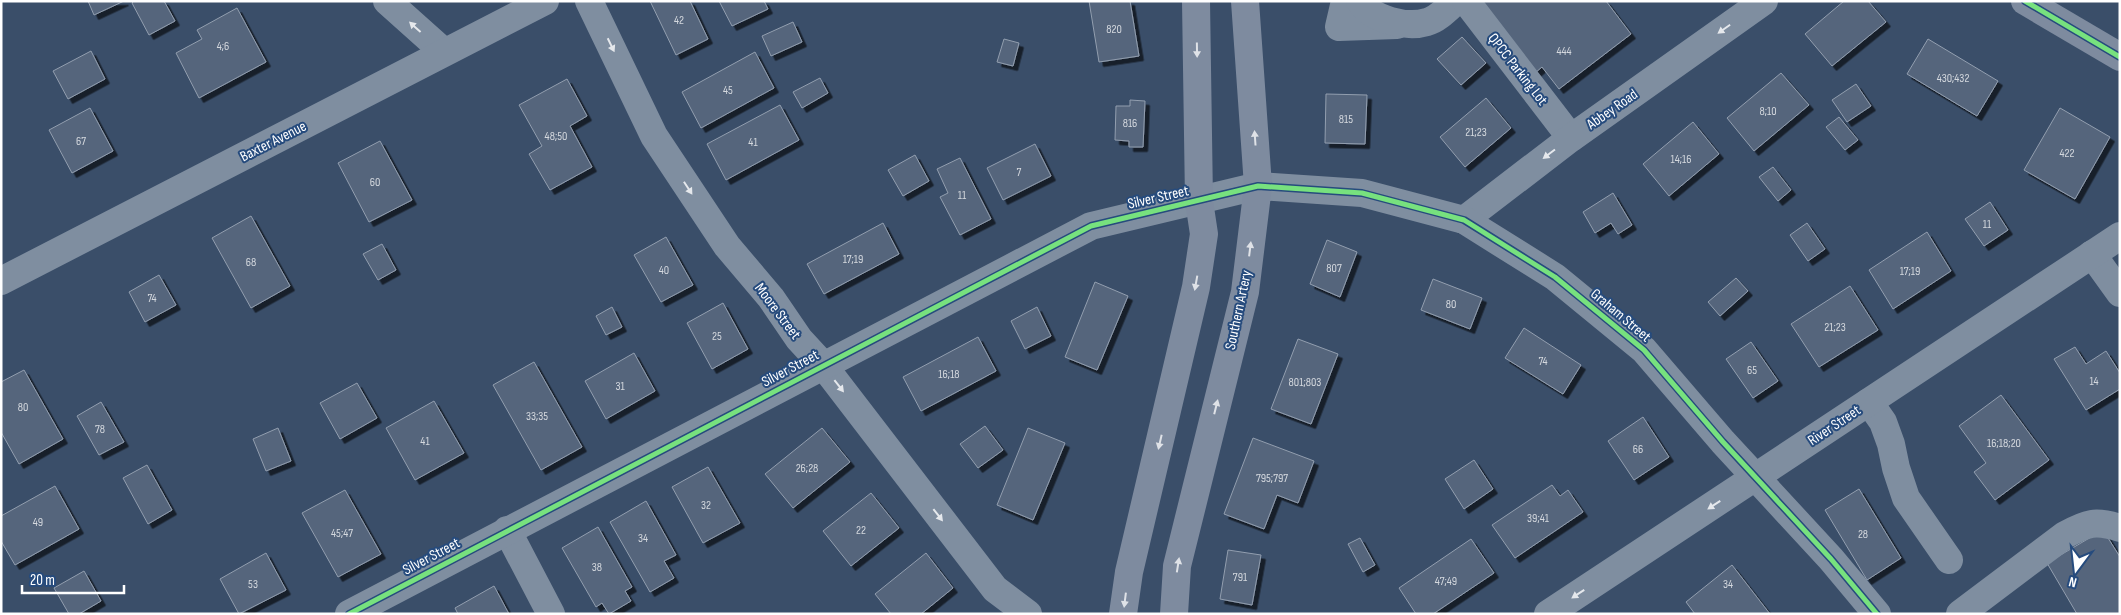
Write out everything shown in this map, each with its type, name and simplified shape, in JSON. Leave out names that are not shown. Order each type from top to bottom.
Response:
[{"type":"main road","points":[[1123,614],[1129,572],[1196,287],[1204,234],[1199,201],[1196,1]]},
{"type":"main road","name":"Southern Artery","points":[[1174,614],[1177,566],[1245,292],[1258,186],[1245,1]]},
{"type":"main road","points":[[2025,1],[2120,57]]},
{"type":"street","points":[[387,1],[444,52]]},
{"type":"street","name":"Baxter Avenue","points":[[1,281],[545,1]]},
{"type":"street","name":"Moore Street","points":[[589,1],[654,136],[727,246],[771,298],[799,339],[823,365],[995,589],[1028,614]]},
{"type":"street","points":[[1345,1],[1339,27],[1413,25],[1430,22],[1456,1]]},
{"type":"street","points":[[1360,1],[1364,7],[1380,18],[1413,25]]},
{"type":"street","name":"QPCC Parking Lot","points":[[1466,1],[1571,138]]},
{"type":"street","name":"Abbey Road","points":[[1464,220],[1571,138],[1764,1]]},
{"type":"street","name":"Silver Street","points":[[349,614],[506,530],[1091,226],[1258,186]]},
{"type":"street","name":"Graham Street","points":[[1258,186],[1362,193],[1464,220],[1555,277],[1644,350],[1755,478],[1831,559],[1877,614]]},
{"type":"street","name":"River Street","points":[[1548,614],[2120,236]]},
{"type":"street","points":[[2092,254],[2120,292]]},
{"type":"street","points":[[1869,402],[1882,422],[1891,444],[1896,468],[1906,498],[1950,560]]},
{"type":"street","points":[[1960,614],[2065,535],[2084,524],[2101,522],[2120,528]]},
{"type":"street","points":[[506,530],[551,614]]},
{"type":"building","points":[[88,1],[124,1],[94,15]]},
{"type":"building","points":[[134,1],[164,1],[175,21],[149,35],[132,3]]},
{"type":"building","points":[[650,1],[690,1],[708,39],[676,55]]},
{"type":"building","points":[[719,1],[764,1],[768,9],[732,26]]},
{"type":"building","points":[[1089,1],[1130,1],[1139,56],[1099,62]]},
{"type":"building","points":[[1480,1],[1606,1],[1631,34],[1559,89],[1542,67],[1535,73]]},
{"type":"building","points":[[1844,1],[1868,1],[1886,22],[1832,66],[1805,34]]},
{"type":"building","points":[[237,8],[266,62],[199,98],[176,53],[202,39],[197,30]]},
{"type":"building","points":[[793,22],[802,42],[771,56],[762,36]]},
{"type":"building","points":[[1462,37],[1486,63],[1461,85],[1437,59]]},
{"type":"building","points":[[1004,39],[1019,43],[1013,66],[997,62]]},
{"type":"building","points":[[1928,39],[1998,81],[1977,116],[1907,74]]},
{"type":"building","points":[[91,51],[105,79],[68,99],[53,71]]},
{"type":"building","points":[[755,52],[774,88],[701,128],[682,92]]},
{"type":"building","points":[[1781,73],[1809,105],[1754,151],[1727,118]]},
{"type":"building","points":[[820,78],[828,93],[802,108],[793,92]]},
{"type":"building","points":[[567,79],[587,116],[570,126],[592,167],[550,190],[529,154],[542,146],[519,105]]},
{"type":"building","points":[[1856,84],[1871,106],[1847,122],[1832,100]]},
{"type":"building","points":[[1326,94],[1367,95],[1365,144],[1325,143]]},
{"type":"building","points":[[1486,98],[1511,128],[1465,167],[1440,137]]},
{"type":"building","points":[[1130,100],[1145,101],[1143,147],[1129,147],[1129,141],[1115,140],[1116,106],[1130,106]]},
{"type":"building","points":[[780,105],[799,140],[726,180],[707,144]]},
{"type":"building","points":[[90,108],[113,151],[72,173],[49,130]]},
{"type":"building","points":[[2060,108],[2110,137],[2075,199],[2024,170]]},
{"type":"building","points":[[1839,117],[1858,140],[1845,150],[1826,127]]},
{"type":"building","points":[[1693,122],[1719,154],[1669,196],[1643,164]]},
{"type":"building","points":[[380,141],[412,200],[369,222],[338,163]]},
{"type":"building","points":[[1035,144],[1051,176],[1003,200],[987,168]]},
{"type":"building","points":[[915,155],[929,181],[903,196],[888,170]]},
{"type":"building","points":[[960,158],[991,219],[960,235],[940,197],[948,193],[937,169]]},
{"type":"building","points":[[1773,167],[1791,190],[1778,201],[1759,177]]},
{"type":"building","points":[[1613,193],[1632,225],[1618,234],[1611,223],[1595,233],[1583,212]]},
{"type":"building","points":[[1990,202],[2008,230],[1984,246],[1965,219]]},
{"type":"building","points":[[251,216],[290,286],[251,308],[212,238]]},
{"type":"building","points":[[883,223],[899,254],[824,294],[807,264]]},
{"type":"building","points":[[1807,223],[1825,249],[1808,261],[1790,235]]},
{"type":"building","points":[[1927,232],[1951,271],[1893,309],[1869,270]]},
{"type":"building","points":[[666,237],[693,285],[661,302],[634,255]]},
{"type":"building","points":[[1327,240],[1357,252],[1340,297],[1310,284]]},
{"type":"building","points":[[382,244],[396,270],[378,280],[363,254]]},
{"type":"building","points":[[159,275],[176,305],[145,322],[129,292]]},
{"type":"building","points":[[1736,278],[1748,291],[1720,316],[1708,302]]},
{"type":"building","points":[[1433,279],[1482,298],[1470,329],[1421,310]]},
{"type":"building","points":[[1095,282],[1128,296],[1097,370],[1065,357]]},
{"type":"building","points":[[1850,286],[1878,330],[1819,367],[1791,324]]},
{"type":"building","points":[[723,303],[748,349],[712,369],[687,323]]},
{"type":"building","points":[[612,307],[622,327],[606,335],[596,316]]},
{"type":"building","points":[[1037,307],[1051,336],[1025,349],[1011,321]]},
{"type":"building","points":[[1524,328],[1581,365],[1563,394],[1505,358]]},
{"type":"building","points":[[978,337],[996,371],[921,411],[903,377]]},
{"type":"building","points":[[1298,339],[1338,354],[1311,424],[1271,409]]},
{"type":"building","points":[[1751,342],[1778,381],[1753,398],[1726,359]]},
{"type":"building","points":[[2075,347],[2086,364],[2106,351],[2120,373],[2120,389],[2086,410],[2054,359]]},
{"type":"building","points":[[634,353],[655,391],[606,419],[585,381]]},
{"type":"building","points":[[534,362],[582,447],[541,470],[493,385]]},
{"type":"building","points":[[24,370],[63,439],[19,464],[1,432],[1,382]]},
{"type":"building","points":[[357,383],[377,418],[340,439],[320,403]]},
{"type":"building","points":[[2001,395],[2049,460],[1995,500],[1974,472],[1986,463],[1959,426]]},
{"type":"building","points":[[434,401],[464,453],[415,480],[386,428]]},
{"type":"building","points":[[101,402],[124,442],[99,455],[77,416]]},
{"type":"building","points":[[1643,417],[1669,457],[1634,480],[1608,441]]},
{"type":"building","points":[[985,426],[1003,450],[978,468],[960,444]]},
{"type":"building","points":[[278,428],[291,461],[266,471],[253,439]]},
{"type":"building","points":[[822,428],[850,462],[793,508],[765,474]]},
{"type":"building","points":[[1028,428],[1065,443],[1033,520],[997,505]]},
{"type":"building","points":[[1253,438],[1314,461],[1298,503],[1277,495],[1264,529],[1224,514]]},
{"type":"building","points":[[1474,460],[1493,489],[1464,509],[1445,479]]},
{"type":"building","points":[[147,465],[172,510],[148,524],[123,478]]},
{"type":"building","points":[[708,467],[740,523],[703,543],[672,487]]},
{"type":"building","points":[[1552,485],[1560,496],[1568,490],[1583,512],[1515,558],[1492,525]]},
{"type":"building","points":[[55,486],[79,529],[15,565],[1,541],[1,516]]},
{"type":"building","points":[[1859,489],[1901,558],[1867,580],[1825,510]]},
{"type":"building","points":[[345,490],[381,554],[338,577],[302,513]]},
{"type":"building","points":[[871,493],[899,528],[851,566],[823,531]]},
{"type":"building","points":[[646,501],[676,555],[664,561],[674,578],[650,592],[610,522]]},
{"type":"building","points":[[598,527],[632,587],[625,591],[631,601],[609,614],[602,603],[596,607],[562,548]]},
{"type":"building","points":[[2103,530],[2120,557],[2120,614],[2077,614],[2047,563]]},
{"type":"building","points":[[1360,538],[1375,565],[1363,572],[1348,544]]},
{"type":"building","points":[[1471,539],[1494,573],[1433,614],[1416,614],[1399,588]]},
{"type":"building","points":[[1228,550],[1261,555],[1252,605],[1220,599]]},
{"type":"building","points":[[266,553],[286,590],[239,614],[220,579]]},
{"type":"building","points":[[926,553],[953,588],[921,614],[891,614],[875,594]]},
{"type":"building","points":[[1732,565],[1770,614],[1695,614],[1686,602]]},
{"type":"building","points":[[84,571],[101,601],[79,614],[69,614],[54,588]]},
{"type":"building","points":[[494,586],[509,614],[458,614],[455,608]]},
{"type":"cycle path","points":[[2025,1],[2120,57]]},
{"type":"cycle path","points":[[349,614],[1091,226],[1258,186],[1362,193],[1464,220],[1555,277],[1644,350],[1723,442],[1831,559],[1877,614]]}]
